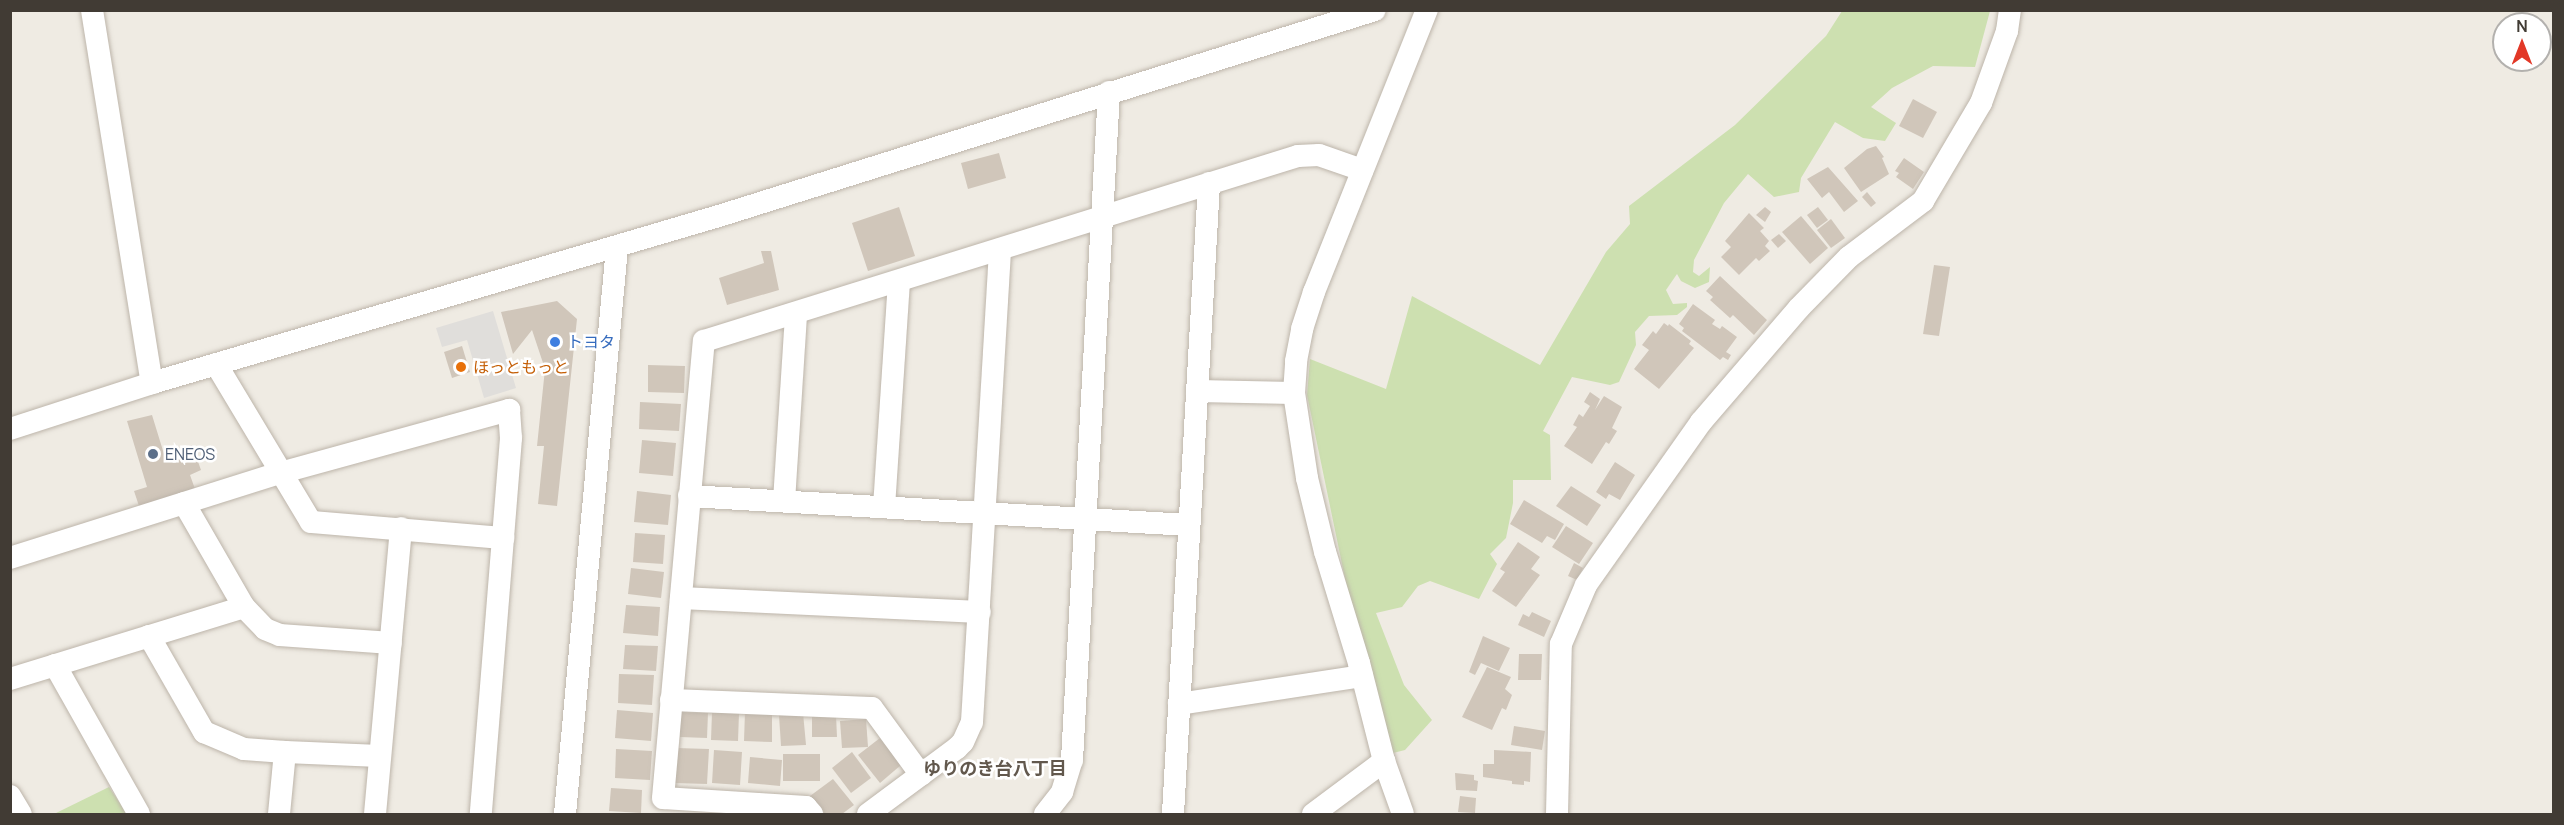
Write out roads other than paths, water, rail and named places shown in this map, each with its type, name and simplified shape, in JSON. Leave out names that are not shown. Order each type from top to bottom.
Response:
[{"type":"street","points":[[92,10],[152,382]]},
{"type":"street","points":[[10,429],[152,382],[618,247],[1375,10]]},
{"type":"street","points":[[1403,814],[1384,761],[1362,676],[1325,552],[1307,478],[1294,393],[1296,360],[1302,329],[1362,170],[1427,10]]},
{"type":"street","points":[[1557,814],[1561,644],[1586,585],[1701,422],[1799,308],[1849,257],[1923,201],[1981,103],[2007,32],[2010,10]]},
{"type":"street","points":[[1045,814],[1062,792],[1072,759],[1109,93]]},
{"type":"street","points":[[812,814],[806,807],[662,806],[705,341],[1298,156],[1319,155],[1362,170]]},
{"type":"street","points":[[1173,814],[1209,183]]},
{"type":"street","points":[[565,814],[618,247]]},
{"type":"street","points":[[868,814],[963,742],[972,722],[1000,250]]},
{"type":"street","points":[[884,507],[899,281]]},
{"type":"street","points":[[784,501],[796,313]]},
{"type":"street","points":[[216,364],[311,522],[503,538]]},
{"type":"street","points":[[1197,391],[1294,393]]},
{"type":"street","points":[[10,558],[280,473],[509,410],[511,438],[481,814]]},
{"type":"street","points":[[689,496],[1189,525]]},
{"type":"street","points":[[184,503],[244,606],[265,628],[280,635],[391,643]]},
{"type":"street","points":[[375,814],[401,528]]},
{"type":"street","points":[[681,598],[980,612]]},
{"type":"street","points":[[10,679],[244,606]]},
{"type":"street","points":[[149,636],[204,732],[244,749],[381,756]]},
{"type":"street","points":[[55,665],[139,814]]},
{"type":"street","points":[[1179,704],[1362,676]]},
{"type":"street","points":[[671,700],[873,708],[921,775]]},
{"type":"street","points":[[279,814],[285,752]]},
{"type":"street","points":[[1313,814],[1384,761]]},
{"type":"street","points":[[10,796],[21,814]]},
{"type":"place","name":"トヨタ","points":[[555,342]]},
{"type":"place","name":"ほっともっと","points":[[461,367]]},
{"type":"place","name":"ENEOS","points":[[153,454]]},
{"type":"district","name":"ゆりのき台八丁目","points":[[995,768]]}]
